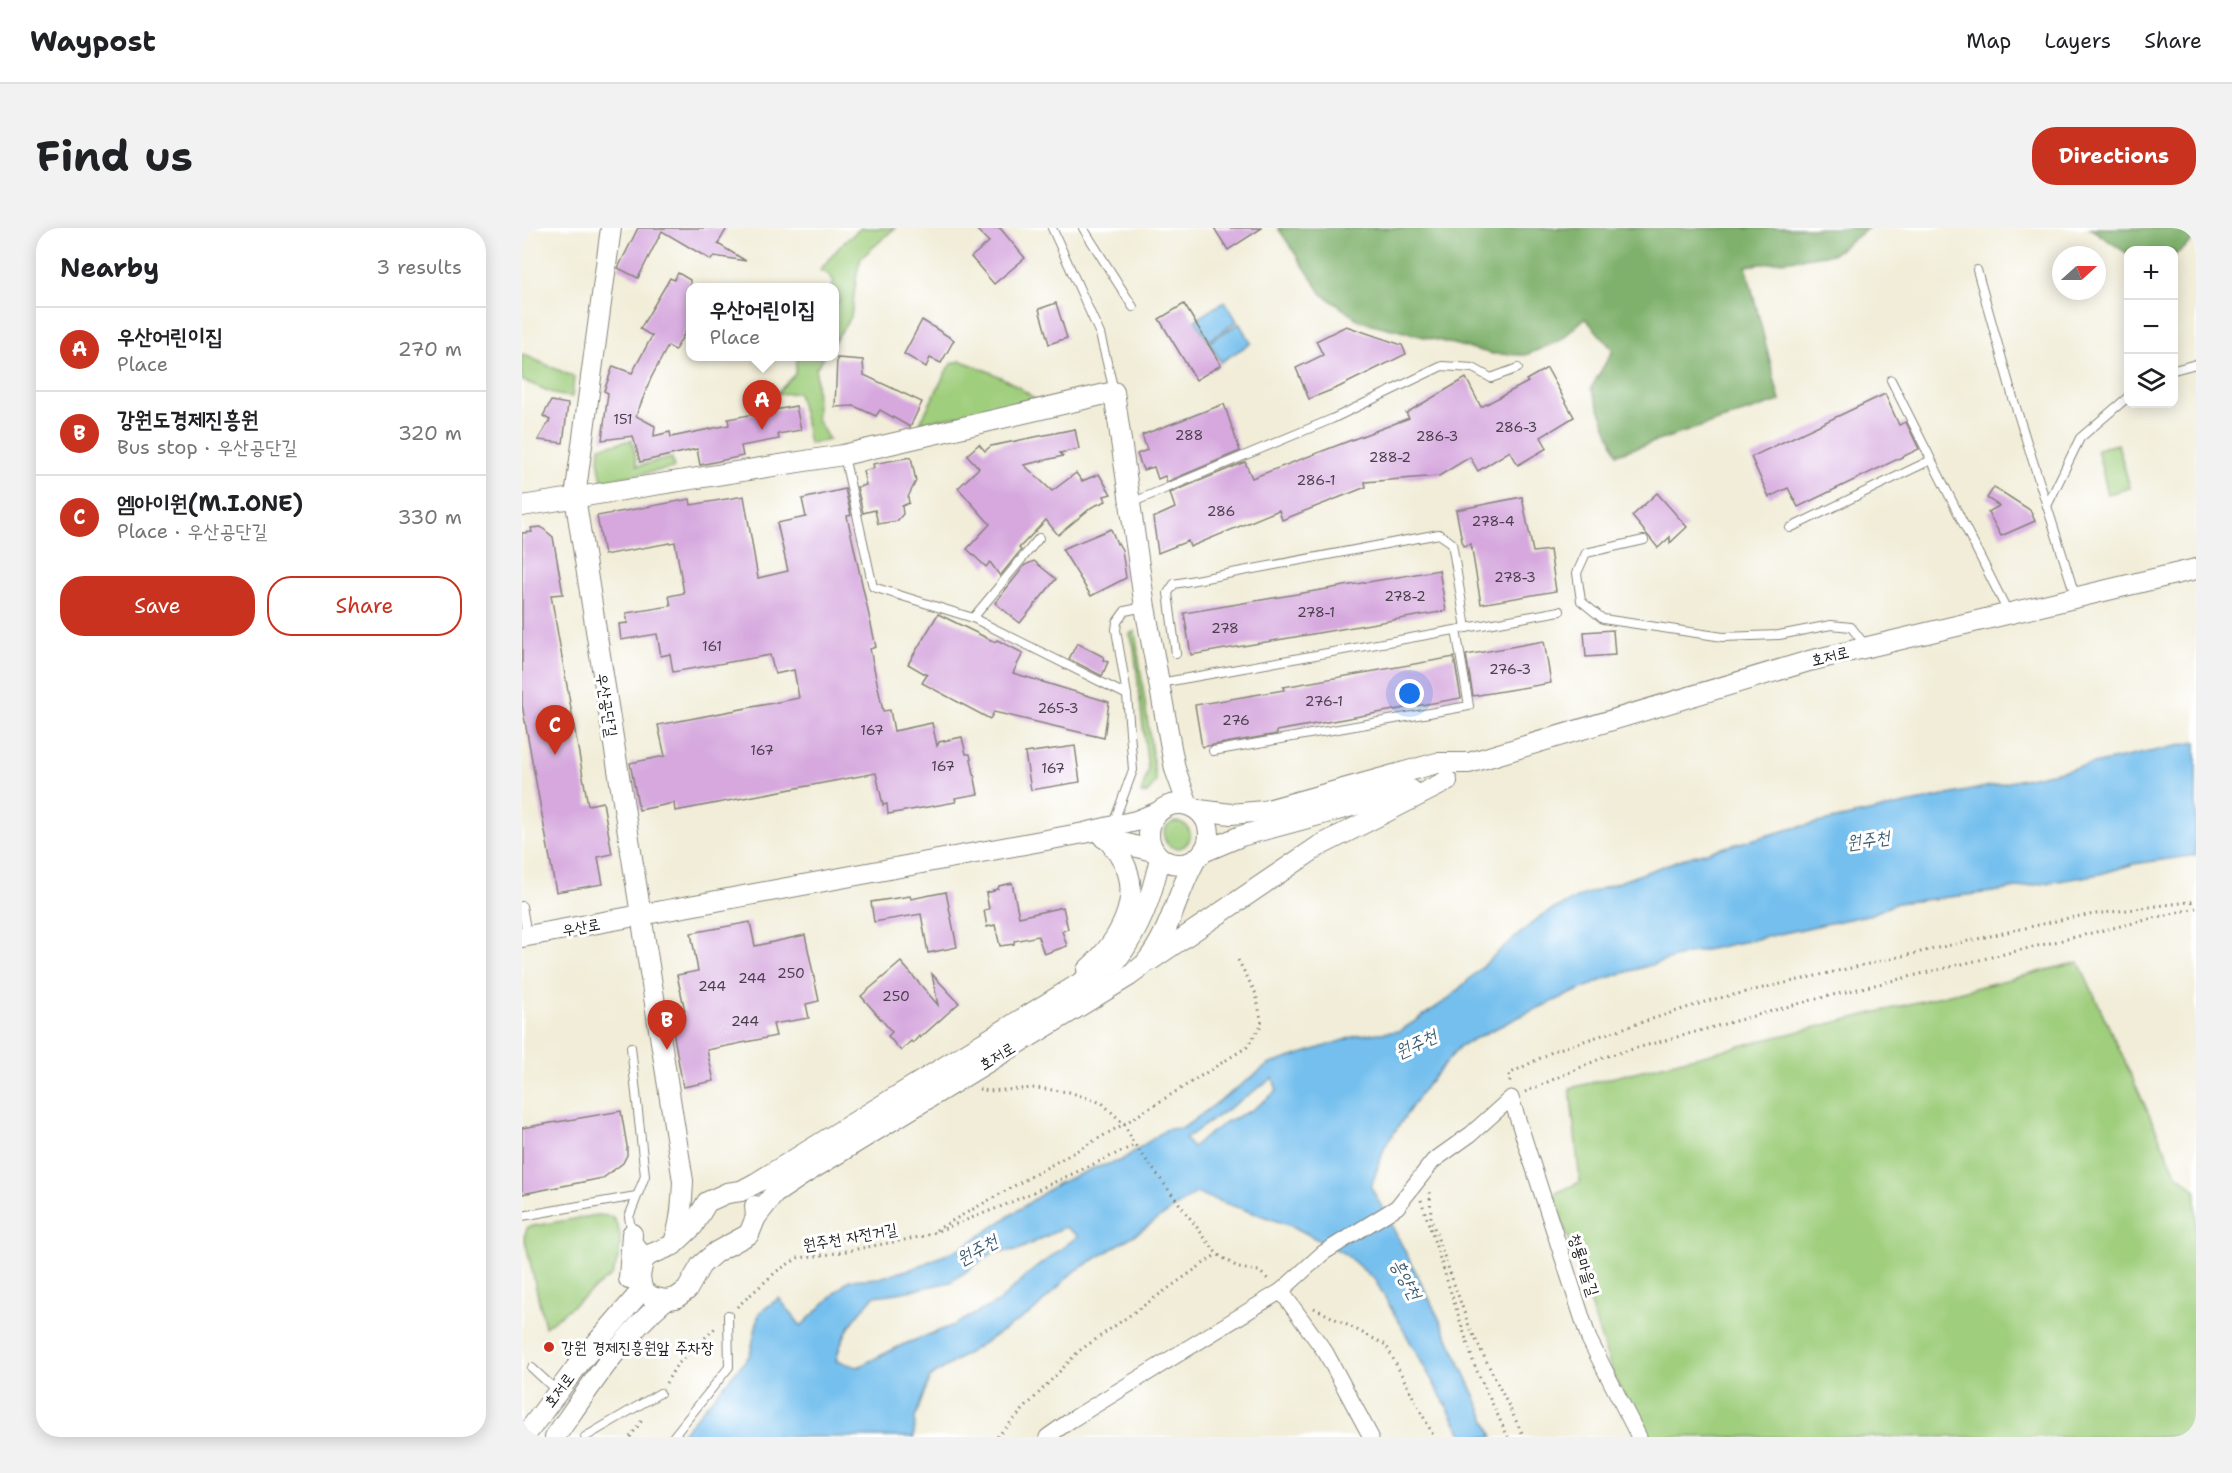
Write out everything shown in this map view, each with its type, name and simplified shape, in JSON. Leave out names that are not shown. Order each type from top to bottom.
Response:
[{"type":"street","name":"우산공단길","points":[[611,228],[575,497],[682,1181],[682,1210],[673,1245]]},
{"type":"street","points":[[522,506],[843,454],[1114,392],[1145,607],[1175,769],[1173,791],[1150,822],[1148,832],[1157,854],[1146,908],[1133,938],[1116,961],[1061,994]]},
{"type":"street","name":"호저로","points":[[1469,763],[1809,661],[2196,569]]},
{"type":"street","points":[[1160,810],[1193,807],[1231,814],[1264,811],[1437,763],[1469,763]]},
{"type":"street","points":[[1146,963],[1319,846],[1447,781],[1469,763]]},
{"type":"street","points":[[1175,769],[1193,807],[1205,817],[1209,834],[1200,855]]},
{"type":"street","points":[[1110,833],[1178,865],[1241,836],[1447,781]]},
{"type":"street","name":"우산로","points":[[525,937],[1084,832],[1110,833],[1160,810]]},
{"type":"street","points":[[1061,994],[1099,960],[1119,934],[1129,907],[1129,882],[1123,860],[1110,833]]},
{"type":"street","name":"호저로","points":[[555,1437],[591,1386],[650,1313],[665,1300],[676,1298],[687,1290],[701,1265],[716,1252],[745,1237],[754,1225],[756,1217],[774,1194],[868,1133],[1129,976],[1146,963],[1160,942],[1186,877],[1200,855]]},
{"type":"street","name":"호저로","points":[[707,1202],[727,1193],[741,1191],[1061,994]]},
{"type":"street","points":[[1047,1437],[1281,1291],[1323,1253],[1397,1207],[1433,1161],[1471,1134],[1512,1098]]},
{"type":"street","name":"청룡마을길","points":[[1512,1098],[1589,1339],[1639,1437]]},
{"type":"street","points":[[665,1300],[642,1290],[640,1276],[646,1261],[673,1245],[693,1226],[707,1202],[689,1192],[682,1181]]},
{"type":"street","points":[[741,1191],[753,1201],[756,1217]]},
{"type":"street","points":[[632,1234],[646,1261]]},
{"type":"street","points":[[621,1316],[631,1270],[632,1234]]},
{"type":"street","name":"호저로","points":[[524,1437],[581,1361],[642,1290]]},
{"type":"street","points":[[1281,1291],[1326,1353],[1371,1437]]},
{"type":"lane","points":[[1052,228],[1100,334],[1114,392]]},
{"type":"lane","points":[[1083,228],[1132,308]]},
{"type":"lane","points":[[1977,270],[2013,398],[2076,597]]},
{"type":"lane","points":[[2178,369],[2196,364]]},
{"type":"lane","points":[[1130,503],[1332,419],[1442,366],[1473,368],[1491,378],[1518,368]]},
{"type":"lane","points":[[1891,380],[2008,613]]},
{"type":"lane","points":[[2047,506],[2080,438],[2124,400]]},
{"type":"lane","points":[[843,454],[873,587],[973,618],[1127,695]]},
{"type":"lane","points":[[1791,528],[1931,460]]},
{"type":"lane","points":[[1176,654],[1168,594],[1174,584],[1439,534],[1452,543],[1466,628]]},
{"type":"lane","points":[[973,618],[1040,538]]},
{"type":"lane","points":[[1644,540],[1586,553],[1578,573],[1581,601],[1603,620],[1723,637],[1779,635],[1831,625],[1851,627],[1867,647]]},
{"type":"lane","points":[[1110,833],[1133,770],[1127,695],[1116,630],[1117,622],[1125,611],[1145,607]]},
{"type":"lane","points":[[1160,683],[1560,611]]},
{"type":"lane","points":[[1213,751],[1469,706],[1456,630]]},
{"type":"lane","points":[[522,906],[525,937]]},
{"type":"lane","points":[[632,1047],[645,1176],[629,1217],[632,1234]]},
{"type":"lane","points":[[522,1216],[636,1197]]},
{"type":"lane","points":[[673,1437],[729,1367],[728,1315]]},
{"type":"lane","points":[[532,1368],[558,1392]]},
{"type":"lane","points":[[585,1437],[660,1393]]},
{"type":"path","points":[[2196,901],[2073,916],[1711,1000],[1556,1050],[1509,1074],[1512,1098],[1604,1057],[1812,1000],[2196,908]]},
{"type":"path","points":[[925,1236],[1124,1124],[1247,1047],[1262,1024],[1256,994],[1238,958]]},
{"type":"path","points":[[951,1084],[988,1091],[1036,1088],[1069,1092],[1102,1103],[1124,1124],[1135,1144],[1217,1254],[1239,1268],[1259,1271],[1281,1291]]},
{"type":"path","name":"원주천 자전거길","points":[[630,1437],[676,1366],[777,1271],[798,1258],[925,1236],[1005,1205],[1135,1144]]},
{"type":"path","points":[[1429,1167],[1421,1201],[1475,1367],[1508,1437]]},
{"type":"path","points":[[1429,1167],[1431,1219],[1469,1326],[1524,1437]]},
{"type":"path","points":[[997,1437],[1078,1351],[1217,1254]]},
{"type":"path","points":[[1313,1307],[1386,1345],[1434,1437]]},
{"type":"green space","points":[[861,228],[895,228],[861,258],[851,317],[839,335],[839,283],[833,283],[828,274],[820,270],[841,245]]},
{"type":"green space","points":[[1278,228],[1868,228],[1833,254],[1746,266],[1780,401],[1617,454],[1591,388],[1613,350],[1585,318],[1561,340],[1526,355],[1493,354],[1360,321],[1322,294]]},
{"type":"green space","points":[[2090,228],[2196,228],[2196,238],[2178,253],[2178,246],[2124,246],[2124,251]]},
{"type":"green space","points":[[522,354],[574,377],[572,397],[558,395],[522,380]]},
{"type":"green space","points":[[797,361],[821,361],[816,368],[817,419],[829,440],[809,444],[798,393],[776,394],[795,374]]},
{"type":"green space","points":[[961,361],[1001,377],[1037,401],[920,423],[948,368],[952,363]]},
{"type":"green space","points":[[632,440],[637,466],[672,458],[674,468],[602,481],[599,465],[600,447]]},
{"type":"green space","points":[[2118,444],[2130,488],[2108,494],[2097,449]]},
{"type":"green space","points":[[1135,631],[1156,782],[1147,793],[1141,794],[1148,770],[1134,647],[1130,634]]},
{"type":"green space","points":[[1177,822],[1186,826],[1190,835],[1186,844],[1177,848],[1168,844],[1164,835],[1168,826]]},
{"type":"green space","points":[[2079,962],[2176,1173],[2196,1190],[2196,1437],[1646,1437],[1613,1375],[1554,1194],[1580,1182],[1570,1088]]},
{"type":"green space","points":[[597,1215],[611,1216],[619,1229],[619,1252],[612,1275],[545,1327],[524,1236],[528,1227]]},
{"type":"water","points":[[1225,301],[1237,321],[1208,341],[1195,320]]},
{"type":"water","points":[[1239,323],[1251,343],[1221,362],[1209,342]]},
{"type":"water","points":[[2196,742],[2196,855],[2134,864],[2100,874],[1993,892],[1897,903],[1872,914],[1691,953],[1607,978],[1529,1012],[1460,1046],[1423,1090],[1385,1146],[1371,1187],[1435,1310],[1493,1437],[1464,1437],[1375,1280],[1345,1254],[1294,1227],[1196,1193],[1139,1232],[1072,1273],[1034,1311],[930,1377],[915,1418],[914,1437],[679,1437],[750,1355],[759,1313],[779,1298],[801,1326],[849,1280],[879,1278],[914,1268],[963,1247],[1057,1184],[1094,1168],[1120,1161],[1167,1129],[1183,1128],[1268,1065],[1359,1035],[1400,1031],[1447,1000],[1542,915],[1581,896],[1682,859],[1794,828]],"holes":[[[1273,1078],[1277,1091],[1252,1110],[1226,1122],[1192,1147],[1185,1139]],[[1065,1227],[1078,1236],[1033,1270],[998,1302],[954,1325],[902,1345],[858,1367],[836,1361],[842,1341],[850,1326],[874,1296],[951,1282],[994,1252],[1018,1250]]]},
{"type":"building","points":[[638,228],[727,228],[718,244],[746,261],[714,256],[711,260],[662,231],[638,278],[618,268]]},
{"type":"building","points":[[975,228],[1000,228],[1025,258],[994,284],[971,257],[989,242]]},
{"type":"building","points":[[1214,228],[1262,228],[1228,250]]},
{"type":"building","points":[[678,273],[690,280],[690,283],[686,283],[686,331],[675,350],[668,346],[651,378],[636,416],[655,426],[654,436],[670,432],[671,437],[729,425],[728,419],[796,406],[801,430],[778,434],[779,439],[741,446],[743,456],[700,465],[697,449],[640,462],[633,436],[602,440],[608,393],[604,391],[613,366],[632,373],[652,336],[640,329],[670,278],[674,280]]},
{"type":"building","points":[[1056,303],[1067,338],[1049,344],[1039,309]]},
{"type":"building","points":[[1184,304],[1221,365],[1196,380],[1159,319]]},
{"type":"building","points":[[922,320],[954,340],[941,363],[930,358],[926,367],[904,354]]},
{"type":"building","points":[[1346,326],[1402,345],[1406,354],[1309,399],[1296,368],[1323,355],[1316,341]]},
{"type":"building","points":[[839,358],[863,360],[864,375],[922,402],[910,427],[880,410],[876,416],[854,406],[835,407],[837,361]]},
{"type":"building","points":[[1547,368],[1574,417],[1541,437],[1547,448],[1518,465],[1510,451],[1478,471],[1470,457],[1439,476],[1365,482],[1366,487],[1282,520],[1279,510],[1190,547],[1188,541],[1158,553],[1153,518],[1175,508],[1170,493],[1245,462],[1252,478],[1409,418],[1406,413],[1466,378],[1481,407],[1528,382],[1526,380]]},
{"type":"building","points":[[1885,394],[1899,425],[1906,422],[1919,449],[1798,507],[1788,488],[1769,497],[1751,457]]},
{"type":"building","points":[[551,401],[568,404],[563,443],[538,440],[550,420],[543,416]]},
{"type":"building","points":[[1224,404],[1240,451],[1167,482],[1165,476],[1158,479],[1154,467],[1143,470],[1137,454],[1147,450],[1142,435]]},
{"type":"building","points":[[1075,429],[1079,449],[1060,453],[1063,456],[1024,465],[1052,491],[1076,473],[1082,481],[1099,474],[1111,494],[1104,496],[1106,501],[1092,507],[1058,535],[1046,520],[1019,548],[1021,550],[1000,576],[990,562],[986,567],[967,549],[990,524],[958,488],[979,468],[967,455],[979,444],[985,451],[991,446]]},
{"type":"building","points":[[911,457],[916,481],[908,497],[909,503],[902,506],[903,514],[897,521],[878,524],[875,510],[863,513],[857,487],[866,485],[863,471],[874,468],[873,464]]},
{"type":"building","points":[[1994,487],[2030,510],[2035,521],[2001,536],[1988,512],[1999,506],[1987,498]]},
{"type":"building","points":[[845,489],[851,515],[847,516],[876,647],[870,649],[883,711],[890,710],[894,731],[932,723],[937,746],[939,742],[962,737],[966,754],[970,754],[978,794],[955,798],[956,802],[888,814],[887,804],[883,805],[876,773],[675,811],[674,803],[639,810],[630,763],[665,756],[658,725],[799,698],[794,670],[775,674],[770,655],[673,672],[670,654],[661,656],[657,634],[621,640],[619,624],[628,623],[626,613],[671,606],[669,596],[684,593],[675,542],[604,555],[597,516],[690,499],[691,505],[744,496],[758,578],[788,571],[777,523],[806,517],[802,499]]},
{"type":"building","points":[[1657,493],[1687,527],[1670,543],[1670,537],[1658,548],[1632,516]]},
{"type":"building","points":[[1522,497],[1533,552],[1550,550],[1556,591],[1481,604],[1471,544],[1463,546],[1456,510]]},
{"type":"building","points":[[541,527],[553,537],[563,594],[551,595],[588,805],[603,802],[612,854],[598,857],[603,884],[556,892],[522,705],[522,533],[532,532],[531,528]]},
{"type":"building","points":[[1111,529],[1122,550],[1126,578],[1091,596],[1062,549]]},
{"type":"building","points":[[1034,561],[1056,579],[1020,623],[995,603],[1025,565]]},
{"type":"building","points":[[1439,570],[1446,611],[1191,655],[1184,613]]},
{"type":"building","points":[[938,614],[1023,653],[1013,673],[1109,702],[1104,738],[994,712],[990,719],[922,683],[927,675],[908,664]]},
{"type":"building","points":[[1613,630],[1615,655],[1586,657],[1584,632]]},
{"type":"building","points":[[1544,641],[1551,683],[1473,696],[1466,655]]},
{"type":"building","points":[[1077,643],[1104,657],[1103,660],[1108,662],[1102,676],[1069,659]]},
{"type":"building","points":[[1454,657],[1461,698],[1202,747],[1195,705]]},
{"type":"building","points":[[1075,746],[1080,782],[1031,790],[1025,753]]},
{"type":"building","points":[[1012,883],[1019,917],[1063,907],[1068,929],[1062,931],[1067,946],[1044,954],[1038,936],[1000,946],[995,925],[987,927],[984,910],[989,909],[986,893],[998,889],[999,886]]},
{"type":"building","points":[[946,892],[957,947],[928,953],[921,914],[874,922],[871,902],[910,896],[911,899]]},
{"type":"building","points":[[750,922],[755,946],[805,935],[819,1001],[806,1004],[809,1018],[773,1024],[776,1036],[707,1050],[714,1081],[683,1087],[670,1014],[685,1011],[677,975],[698,971],[691,933]]},
{"type":"building","points":[[901,962],[938,1005],[932,974],[959,1003],[920,1038],[919,1036],[913,1043],[911,1041],[901,1051],[888,1036],[892,1032],[861,996]]},
{"type":"building","points":[[621,1111],[627,1146],[627,1155],[623,1163],[603,1178],[522,1194],[522,1128]]},
{"type":"place","name":"우산어린이집","points":[[762,430]]},
{"type":"place","name":"엠아이원(M.I.ONE)","points":[[555,755]]},
{"type":"place","name":"강원도경제진흥원","points":[[667,1050]]},
{"type":"place","name":"강원 경제진흥원앞 주차장","points":[[549,1347]]},
{"type":"water label","name":"원주천","points":[[1868,840]]},
{"type":"water label","name":"원주천","points":[[1416,1044]]},
{"type":"water label","name":"원주천","points":[[977,1250]]},
{"type":"water label","name":"흥양천","points":[[1406,1279]]}]
